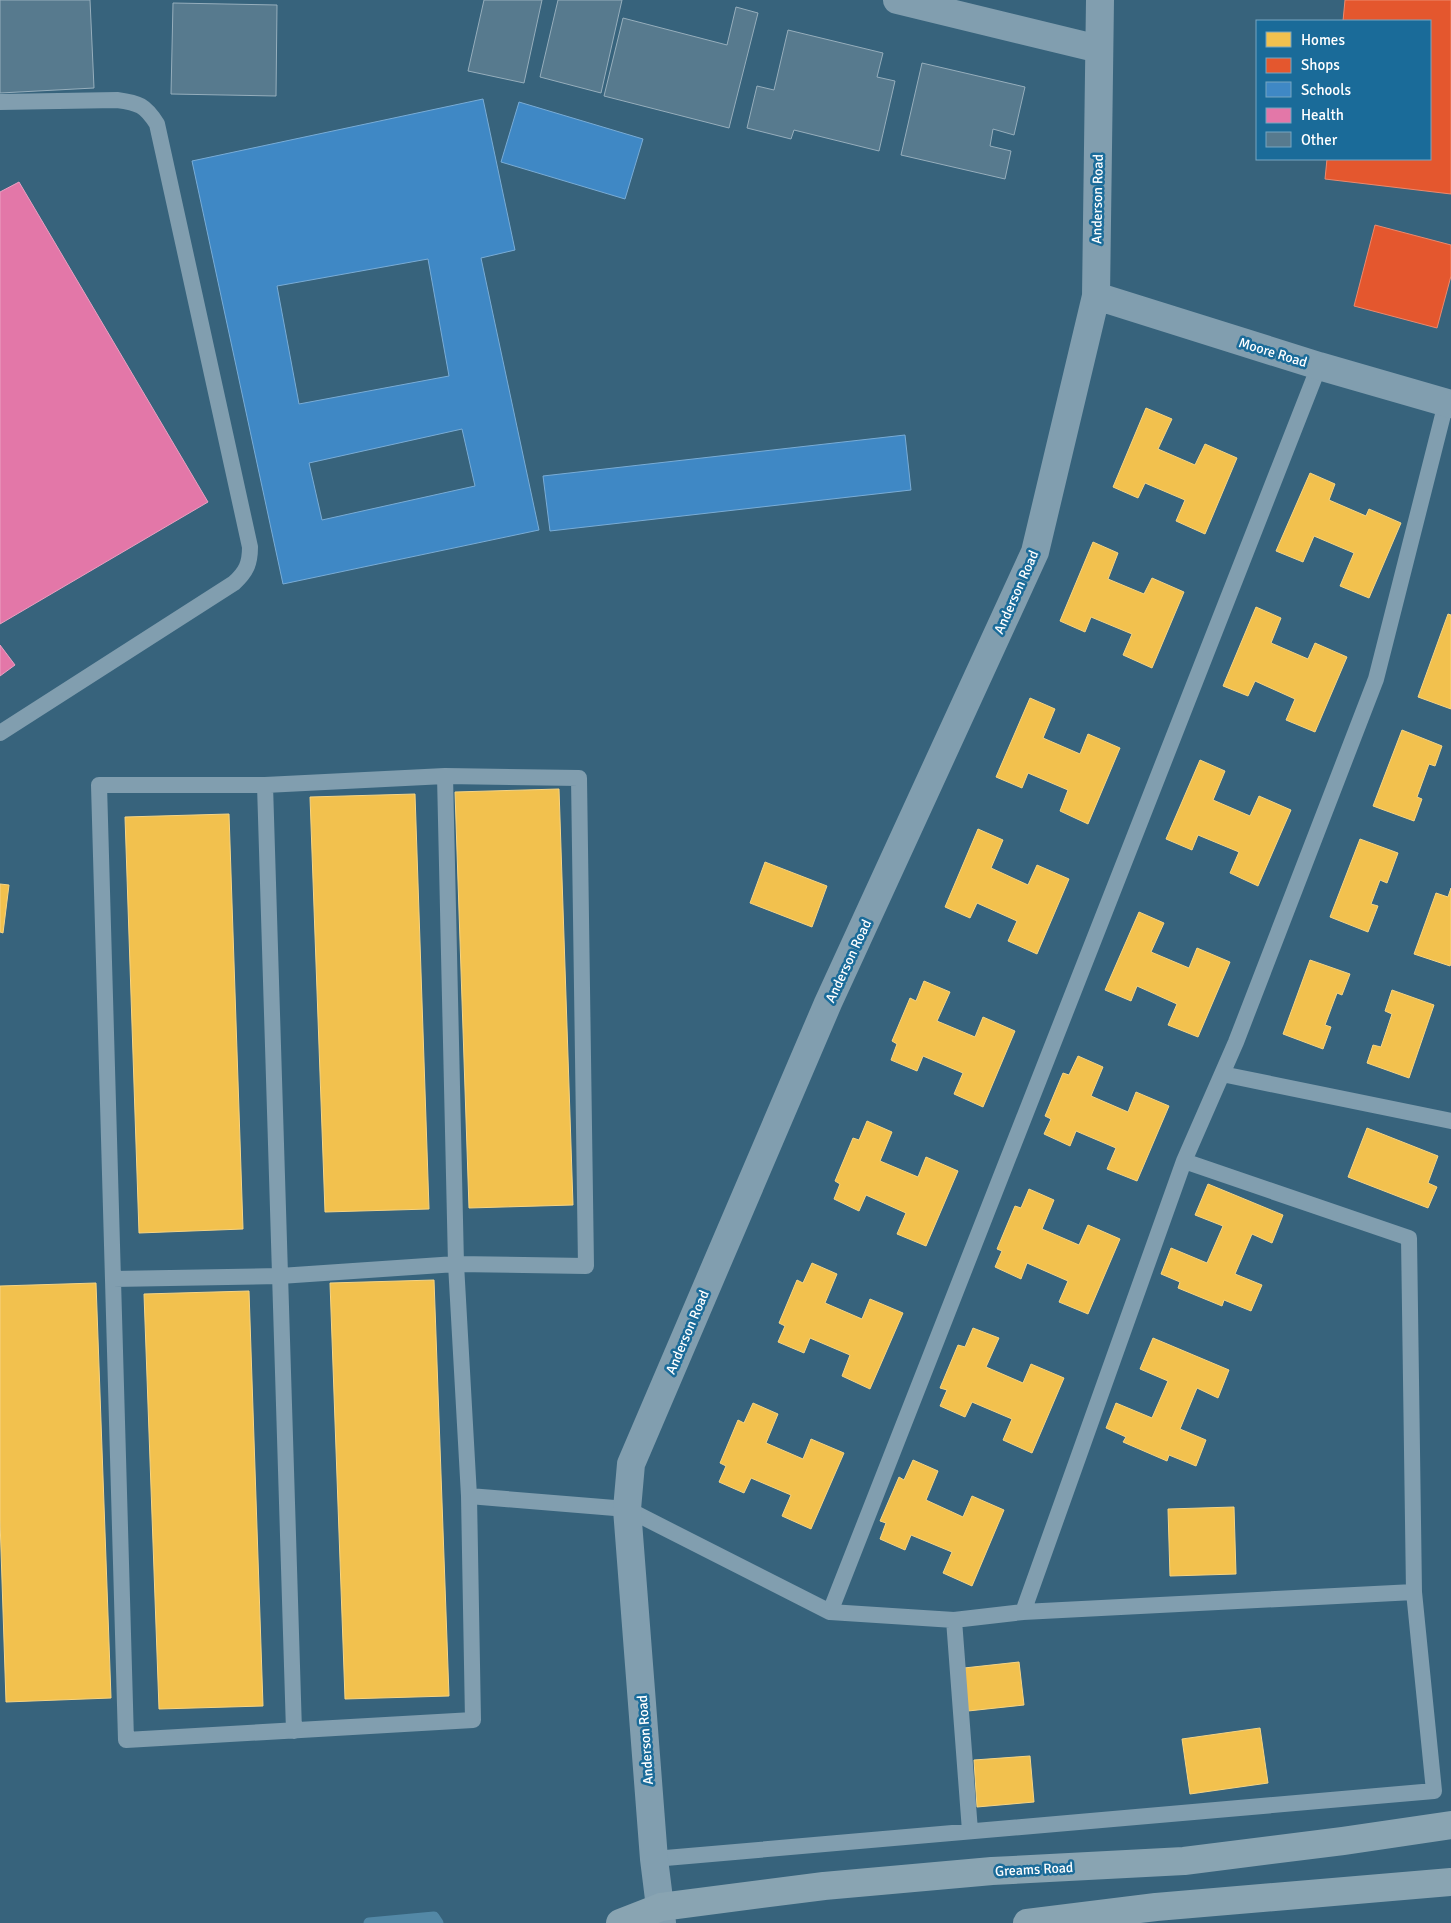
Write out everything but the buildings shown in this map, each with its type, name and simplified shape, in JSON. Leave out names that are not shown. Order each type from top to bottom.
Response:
[{"type":"main road","name":"Greams Road","points":[[620,1923],[824,1886],[972,1873],[1184,1861],[1451,1825]]},
{"type":"main road","points":[[1027,1923],[1156,1907],[1451,1882]]},
{"type":"street","points":[[897,0],[1098,48]]},
{"type":"street","name":"Anderson Road","points":[[661,1915],[654,1859],[627,1508],[631,1464],[828,1002],[1035,552],[1096,296],[1100,0]]},
{"type":"street","name":"Moore Road","points":[[1096,296],[1319,366],[1449,404]]},
{"type":"lane","points":[[0,102],[117,100],[134,102],[147,109],[157,124],[250,547],[249,566],[234,583],[0,733]]},
{"type":"lane","points":[[830,1612],[1319,366]]},
{"type":"lane","points":[[1023,1612],[1184,1162],[1236,1042],[1376,679],[1449,404]]},
{"type":"lane","points":[[113,1279],[280,1276],[456,1264],[586,1266],[579,778],[445,776],[265,785],[100,785],[113,1279],[126,1740],[473,1720],[469,1496],[456,1264],[445,776]]},
{"type":"lane","points":[[265,785],[294,1730]]},
{"type":"lane","points":[[1222,1074],[1451,1120]]},
{"type":"lane","points":[[654,1859],[1434,1791],[1414,1592],[1408,1238],[1184,1162]]},
{"type":"lane","points":[[469,1496],[627,1508],[830,1612],[954,1620],[1023,1612],[1414,1592]]},
{"type":"lane","points":[[954,1620],[970,1831]]},
{"type":"waterway","points":[[369,1923],[434,1917],[438,1923]]}]
